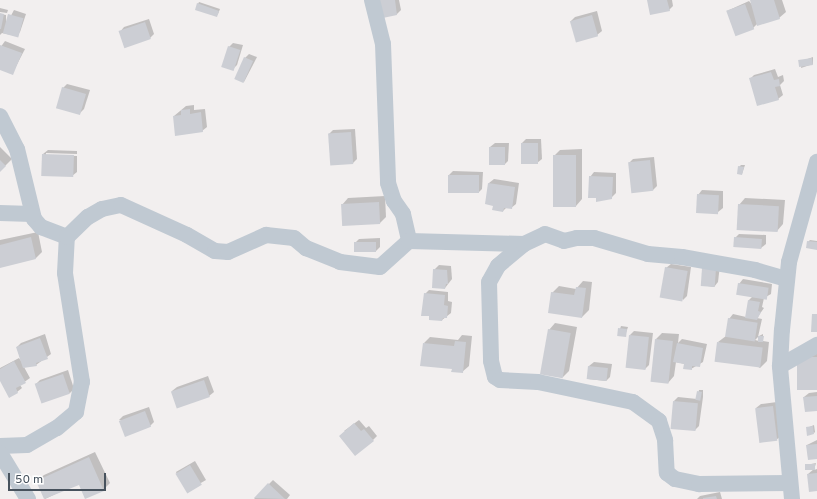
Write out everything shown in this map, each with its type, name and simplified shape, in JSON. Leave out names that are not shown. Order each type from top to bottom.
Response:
[{"type":"street","points":[[372,0],[383,44],[388,183],[394,201],[403,214],[409,241]]},
{"type":"street","points":[[0,116],[16,149],[32,214],[41,227],[67,237]]},
{"type":"street","points":[[787,279],[755,270],[682,257],[648,254],[594,238],[577,238],[564,241],[545,234],[524,244],[498,266],[489,282],[491,360],[495,378],[500,380],[538,382],[633,402],[659,421],[665,440],[667,473],[675,479],[698,484],[792,491],[780,366],[787,279],[802,208],[817,162]]},
{"type":"street","points":[[0,446],[27,446],[57,428],[76,412],[82,382],[65,273],[67,237],[88,217],[102,209],[121,205],[188,235],[215,251],[228,252],[266,235],[294,238],[306,248],[340,262],[380,266],[409,241],[524,244]]},
{"type":"street","points":[[0,213],[32,214]]},
{"type":"street","points":[[780,366],[817,345]]},
{"type":"street","points":[[0,453],[28,499]]},
{"type":"building","points":[[375,0],[395,0],[397,15],[378,19]]},
{"type":"building","points":[[647,0],[667,0],[670,11],[650,15]]},
{"type":"building","points":[[750,0],[774,0],[780,19],[757,26]]},
{"type":"building","points":[[197,3],[219,11],[217,17],[195,10]]},
{"type":"building","points":[[745,4],[754,29],[735,36],[726,11]]},
{"type":"building","points":[[0,13],[4,14],[1,29],[0,29]]},
{"type":"building","points":[[8,14],[23,18],[18,37],[3,33]]},
{"type":"building","points":[[592,15],[598,36],[576,42],[570,21]]},
{"type":"building","points":[[145,22],[151,39],[124,48],[119,31]]},
{"type":"building","points":[[0,45],[22,53],[13,75],[0,70]]},
{"type":"building","points":[[228,46],[240,50],[234,71],[221,67]]},
{"type":"building","points":[[244,57],[253,61],[243,83],[234,79]]},
{"type":"building","points":[[812,58],[813,65],[799,67],[798,60]]},
{"type":"building","points":[[771,72],[774,80],[779,79],[780,86],[775,87],[779,100],[757,106],[749,78]]},
{"type":"building","points":[[62,87],[86,94],[80,115],[56,108]]},
{"type":"building","points":[[190,109],[190,114],[201,112],[203,132],[175,136],[173,116],[181,115],[181,110]]},
{"type":"building","points":[[351,132],[353,164],[330,166],[328,134]]},
{"type":"building","points":[[521,143],[538,143],[538,164],[521,164]]},
{"type":"building","points":[[489,147],[505,147],[505,165],[489,165]]},
{"type":"building","points":[[42,154],[74,155],[73,177],[41,176]]},
{"type":"building","points":[[553,155],[576,155],[576,207],[553,207]]},
{"type":"building","points":[[0,160],[6,166],[0,172]]},
{"type":"building","points":[[650,160],[653,191],[631,193],[628,162]]},
{"type":"building","points":[[738,166],[744,167],[742,175],[737,174]]},
{"type":"building","points":[[448,175],[479,175],[479,193],[448,193]]},
{"type":"building","points":[[589,176],[613,177],[612,199],[596,202],[596,198],[588,198]]},
{"type":"building","points":[[488,183],[515,187],[512,209],[504,208],[503,212],[492,210],[493,206],[485,204]]},
{"type":"building","points":[[697,194],[719,195],[718,214],[696,213]]},
{"type":"building","points":[[379,202],[380,224],[342,226],[341,204]]},
{"type":"building","points":[[738,204],[779,206],[778,232],[737,230]]},
{"type":"building","points":[[31,237],[36,259],[0,268],[0,245]]},
{"type":"building","points":[[734,237],[762,239],[761,249],[733,247]]},
{"type":"building","points":[[807,241],[817,242],[817,250],[806,248]]},
{"type":"building","points":[[354,242],[376,242],[376,252],[354,252]]},
{"type":"building","points":[[665,267],[688,271],[682,302],[660,298]]},
{"type":"building","points":[[702,268],[716,269],[715,287],[701,286]]},
{"type":"building","points":[[433,269],[447,270],[448,284],[446,284],[445,289],[432,288]]},
{"type":"building","points":[[738,283],[769,288],[767,300],[736,295]]},
{"type":"building","points":[[576,287],[586,288],[582,318],[548,313],[551,292],[574,295]]},
{"type":"building","points":[[424,293],[445,295],[444,305],[448,306],[447,318],[443,318],[442,321],[429,320],[429,316],[421,316]]},
{"type":"building","points":[[748,300],[760,302],[758,311],[761,312],[757,320],[745,318]]},
{"type":"building","points":[[812,314],[817,314],[817,332],[811,332]]},
{"type":"building","points":[[728,318],[758,323],[755,341],[725,337]]},
{"type":"building","points":[[618,328],[627,329],[626,337],[617,336]]},
{"type":"building","points":[[548,329],[571,333],[563,378],[540,374]]},
{"type":"building","points":[[629,335],[649,337],[645,370],[626,368]]},
{"type":"building","points":[[758,336],[764,336],[763,342],[758,342]]},
{"type":"building","points":[[40,338],[48,359],[36,363],[37,366],[23,368],[16,347]]},
{"type":"building","points":[[655,339],[673,341],[668,384],[651,382]]},
{"type":"building","points":[[455,341],[466,342],[463,373],[451,372],[452,369],[420,366],[423,343],[454,346]]},
{"type":"building","points":[[717,342],[763,348],[760,367],[715,362]]},
{"type":"building","points":[[677,343],[703,348],[700,367],[692,366],[692,370],[683,369],[684,364],[673,362]]},
{"type":"building","points":[[797,357],[817,357],[817,390],[797,390]]},
{"type":"building","points":[[14,361],[26,383],[16,388],[18,393],[9,398],[0,381],[0,369]]},
{"type":"building","points":[[588,366],[608,368],[607,381],[587,379]]},
{"type":"building","points":[[63,374],[70,394],[41,404],[35,384]]},
{"type":"building","points":[[204,380],[210,397],[177,408],[171,391]]},
{"type":"building","points":[[697,391],[702,392],[700,401],[695,400]]},
{"type":"building","points":[[817,396],[817,411],[805,412],[803,397]]},
{"type":"building","points":[[673,401],[698,403],[695,431],[671,429]]},
{"type":"building","points":[[773,406],[777,441],[759,443],[755,408]]},
{"type":"building","points":[[145,411],[151,427],[125,437],[119,421]]},
{"type":"building","points":[[354,423],[361,431],[364,429],[374,441],[355,456],[339,436]]},
{"type":"building","points":[[813,426],[814,434],[807,436],[806,427]]},
{"type":"building","points":[[817,444],[817,459],[808,460],[806,445]]},
{"type":"building","points":[[89,457],[104,491],[85,499],[79,485],[44,499],[36,481]]},
{"type":"building","points":[[805,464],[815,464],[815,470],[805,470]]},
{"type":"building","points":[[190,465],[202,485],[187,493],[175,474]]},
{"type":"building","points":[[817,473],[817,491],[809,492],[807,474]]},
{"type":"building","points":[[268,483],[285,499],[254,498]]},
{"type":"building","points":[[716,496],[717,499],[703,499],[703,498]]}]
